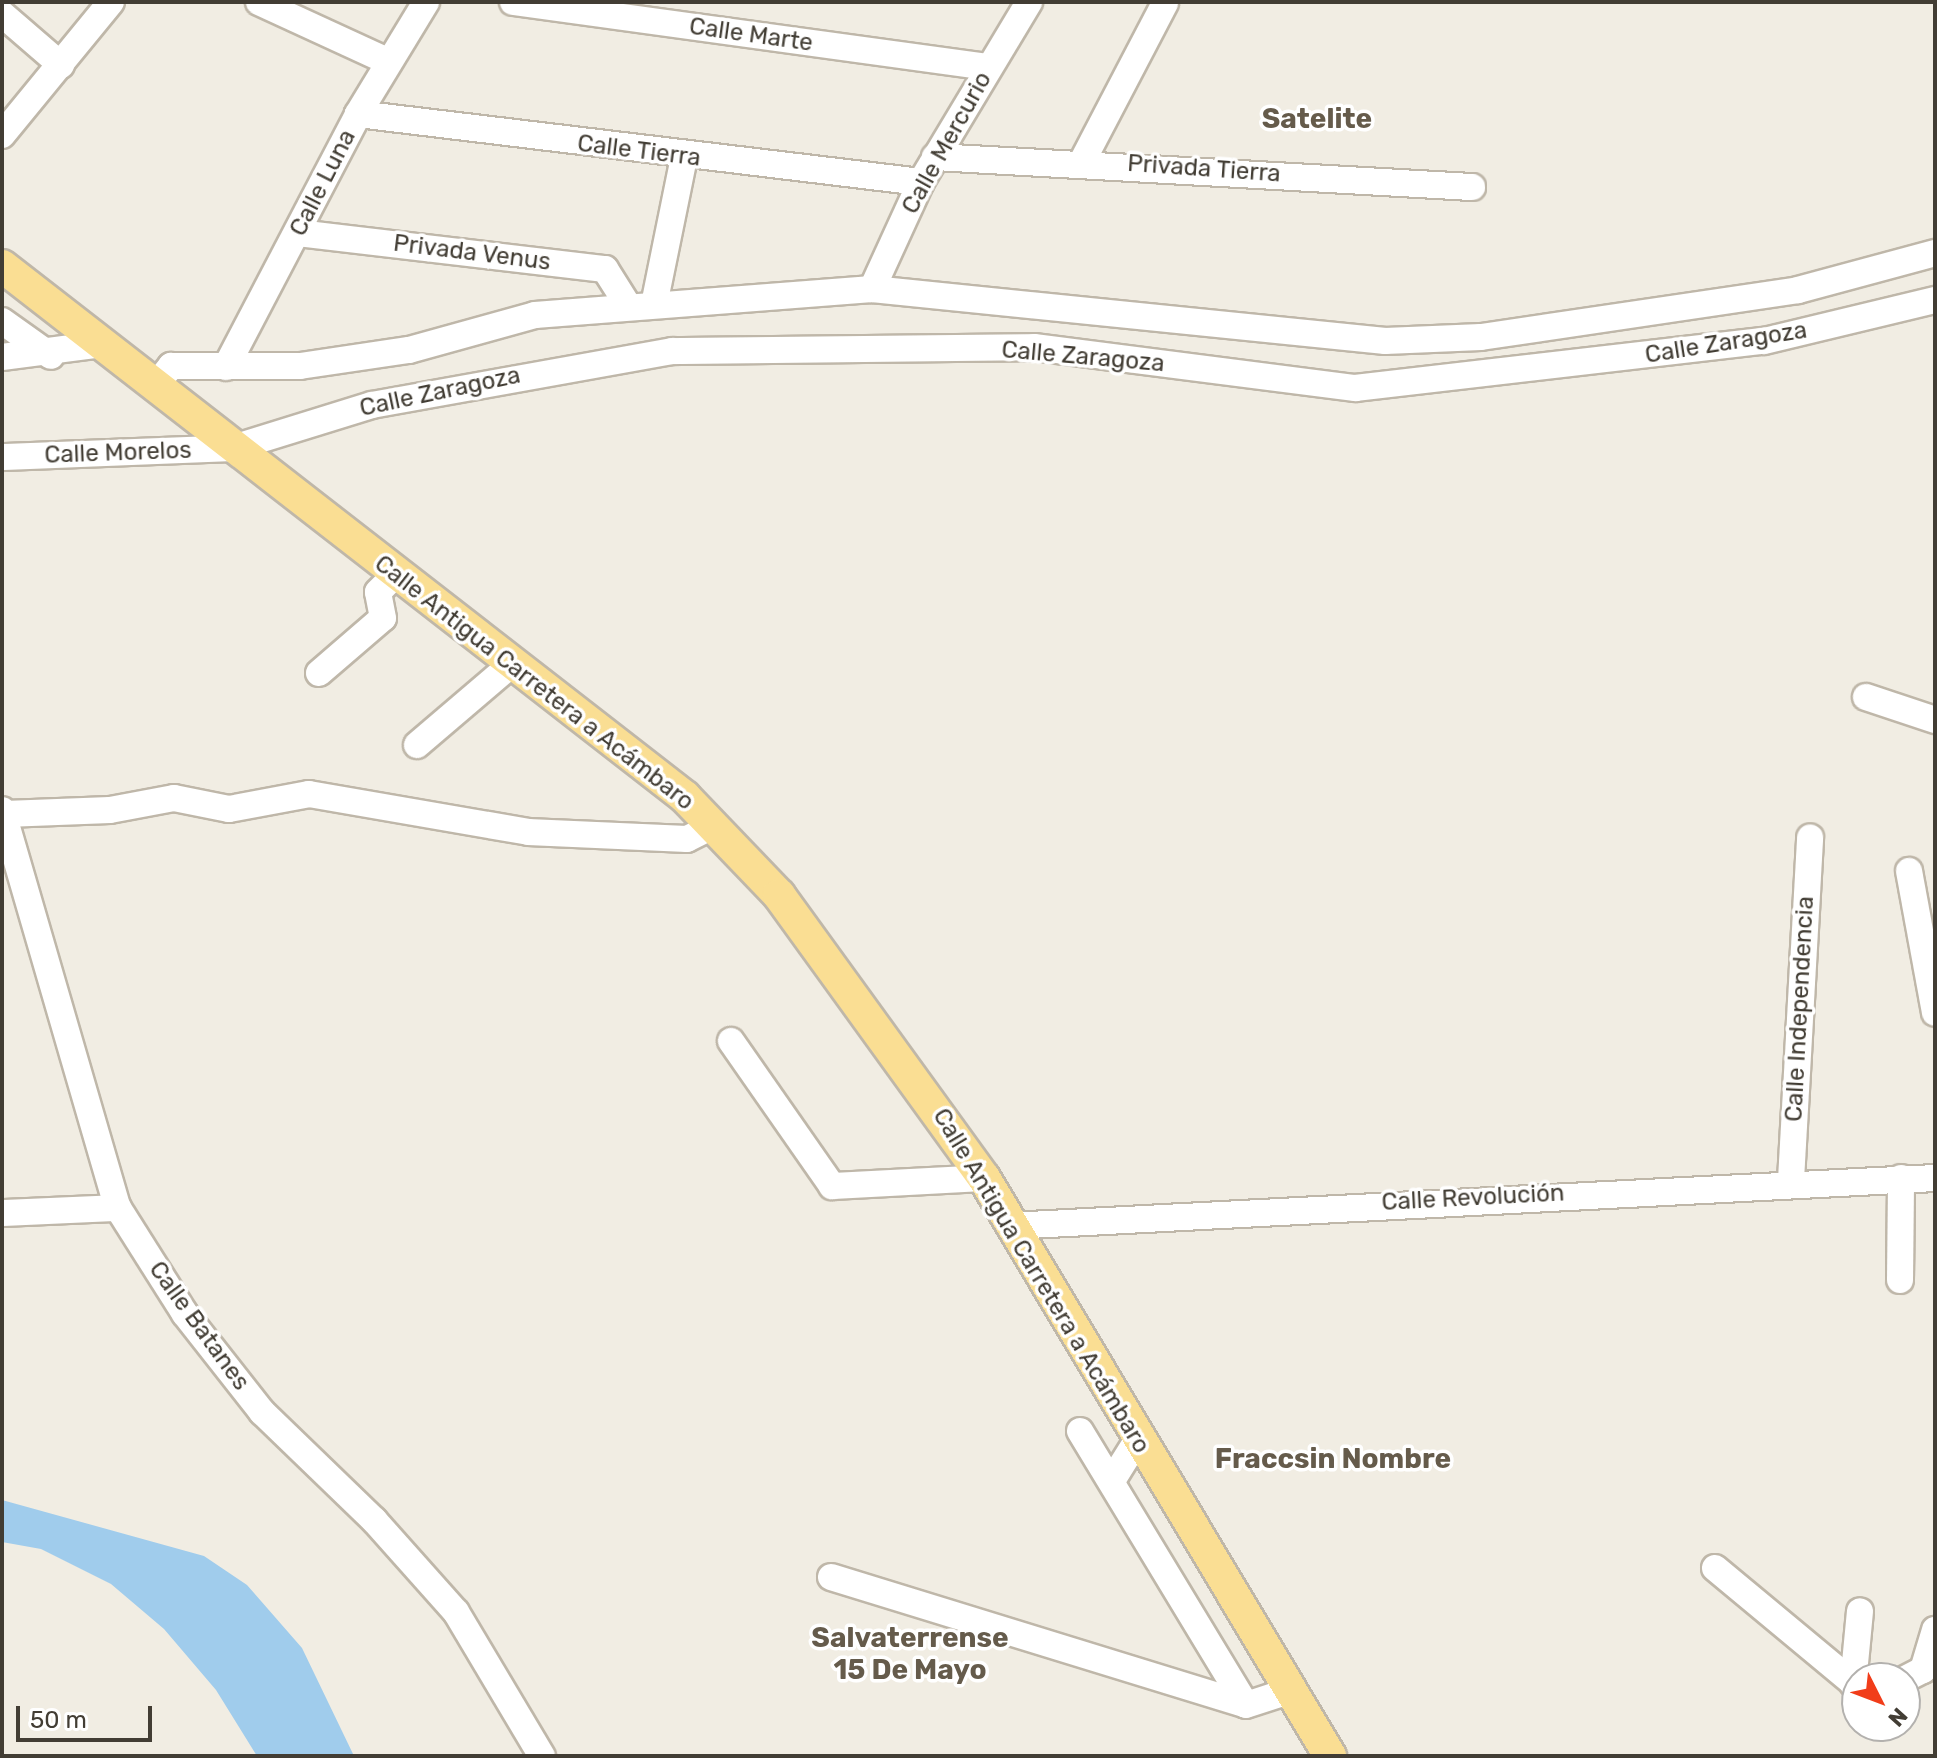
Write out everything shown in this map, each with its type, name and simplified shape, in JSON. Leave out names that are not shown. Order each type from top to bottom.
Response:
[{"type":"main road","name":"Calle Antigua Carretera a Acámbaro","points":[[2,266],[714,825],[779,895],[984,1178],[1330,1756]]},
{"type":"street","points":[[2,135],[111,2]]},
{"type":"street","points":[[259,2],[387,61]]},
{"type":"street","name":"Calle Luna","points":[[226,367],[387,61],[426,2]]},
{"type":"street","name":"Calle Marte","points":[[513,2],[989,67]]},
{"type":"street","name":"Calle Mercurio","points":[[872,289],[921,182],[1029,2]]},
{"type":"street","points":[[1083,160],[1165,3]]},
{"type":"street","points":[[2,14],[61,65]]},
{"type":"street","name":"Calle Tierra","points":[[358,114],[684,158],[921,182]]},
{"type":"street","name":"Privada Tierra","points":[[935,157],[1083,160],[1472,187]]},
{"type":"street","points":[[655,300],[684,158]]},
{"type":"street","name":"Privada Venus","points":[[298,233],[605,269],[627,304]]},
{"type":"street","points":[[155,386],[171,366],[300,366],[409,350],[535,315],[655,300],[872,289],[1385,341],[1481,337],[1798,290],[1935,253]]},
{"type":"street","name":"Calle Zaragoza","points":[[233,448],[372,405],[672,351],[1034,347],[1355,388],[1764,341],[1935,300]]},
{"type":"street","points":[[2,321],[51,356]]},
{"type":"street","points":[[2,357],[51,356],[102,344]]},
{"type":"street","name":"Calle Morelos","points":[[2,457],[233,448]]},
{"type":"street","points":[[319,673],[383,618],[378,592],[395,575]]},
{"type":"street","points":[[417,745],[512,664]]},
{"type":"street","points":[[1866,697],[1935,720]]},
{"type":"street","points":[[3,812],[110,810],[174,798],[229,809],[309,794],[528,832],[687,839],[714,825]]},
{"type":"street","name":"Calle Batanes","points":[[3,812],[118,1208],[185,1314],[262,1412],[374,1520],[456,1612],[542,1756]]},
{"type":"street","name":"Calle Independencia","points":[[1791,1180],[1810,838]]},
{"type":"street","points":[[1909,871],[1935,1013]]},
{"type":"street","points":[[731,1041],[832,1186],[984,1178]]},
{"type":"street","points":[[1900,1280],[1901,1178]]},
{"type":"street","name":"Calle Revolución","points":[[1010,1226],[1791,1180],[1935,1178]]},
{"type":"street","points":[[2,1213],[118,1208]]},
{"type":"street","points":[[1080,1431],[1113,1479],[1246,1705]]},
{"type":"street","points":[[1113,1479],[1138,1439]]},
{"type":"street","points":[[1715,1568],[1841,1673]]},
{"type":"street","points":[[831,1577],[1246,1705],[1292,1690]]},
{"type":"street","points":[[1857,1662],[1860,1611]]},
{"type":"street","points":[[1921,1671],[1935,1630]]},
{"type":"water","points":[[2,1500],[204,1556],[247,1585],[302,1648],[354,1756],[257,1756],[216,1690],[164,1629],[111,1584],[41,1549],[2,1542]]},
{"type":"district","name":"Satelite","points":[[1317,119]]},
{"type":"district","name":"Fraccsin Nombre","points":[[1333,1459]]},
{"type":"district","name":"Salvaterrense 15 De Mayo","points":[[910,1654]]}]
